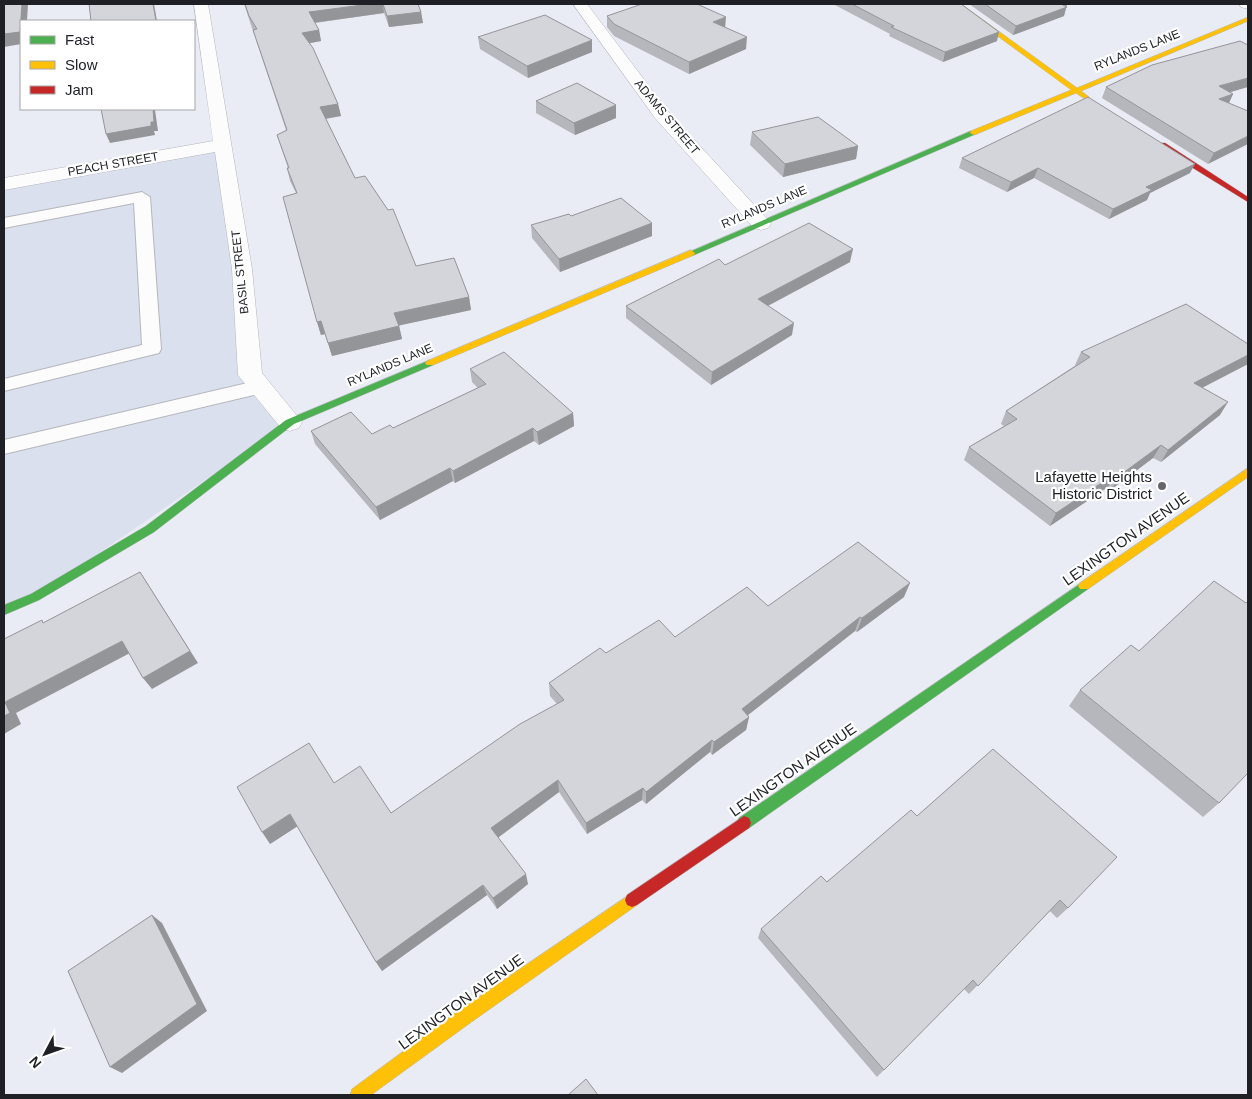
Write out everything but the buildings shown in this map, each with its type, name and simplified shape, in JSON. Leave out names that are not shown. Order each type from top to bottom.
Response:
[{"type":"street","name":"BASIL STREET","points":[[206,4],[223,144],[242,269],[250,375],[290,422]]},
{"type":"street","name":"ADAMS STREET","points":[[580,4],[661,114],[761,224]]},
{"type":"street","points":[[957,4],[1075,90],[1099,105]]},
{"type":"street","name":"RYLANDS LANE","points":[[290,422],[1075,90],[1248,19]]},
{"type":"street","points":[[1155,141],[1248,200]]},
{"type":"street","name":"PEACH STREET","points":[[4,184],[223,144]]},
{"type":"street","points":[[4,610],[35,598],[150,529],[290,422]]},
{"type":"street","name":"LEXINGTON AVENUE","points":[[358,1095],[472,1011],[1248,472]]},
{"type":"lane","points":[[4,222],[142,197],[152,349],[4,385]]},
{"type":"lane","points":[[4,447],[260,387]]},
{"type":"shaded area","points":[[223,145],[250,375],[290,422],[35,597],[4,610],[4,184]]},
{"type":"traffic: fast","points":[[691,253],[974,133]]},
{"type":"traffic: fast","points":[[4,610],[35,597],[150,529],[290,422],[430,363]]},
{"type":"traffic: fast","points":[[744,823],[1084,586]]},
{"type":"traffic: slow","points":[[957,4],[1087,98]]},
{"type":"traffic: slow","points":[[974,133],[1248,19]]},
{"type":"traffic: slow","points":[[430,363],[691,253]]},
{"type":"traffic: slow","points":[[1084,586],[1248,472]]},
{"type":"traffic: slow","points":[[358,1095],[464,1017],[632,900]]},
{"type":"traffic: jam","points":[[1162,145],[1248,200]]},
{"type":"traffic: jam","points":[[632,900],[744,823]]},
{"type":"place","name":"Lafayette Heights Historic District","points":[[1162,486]]}]
